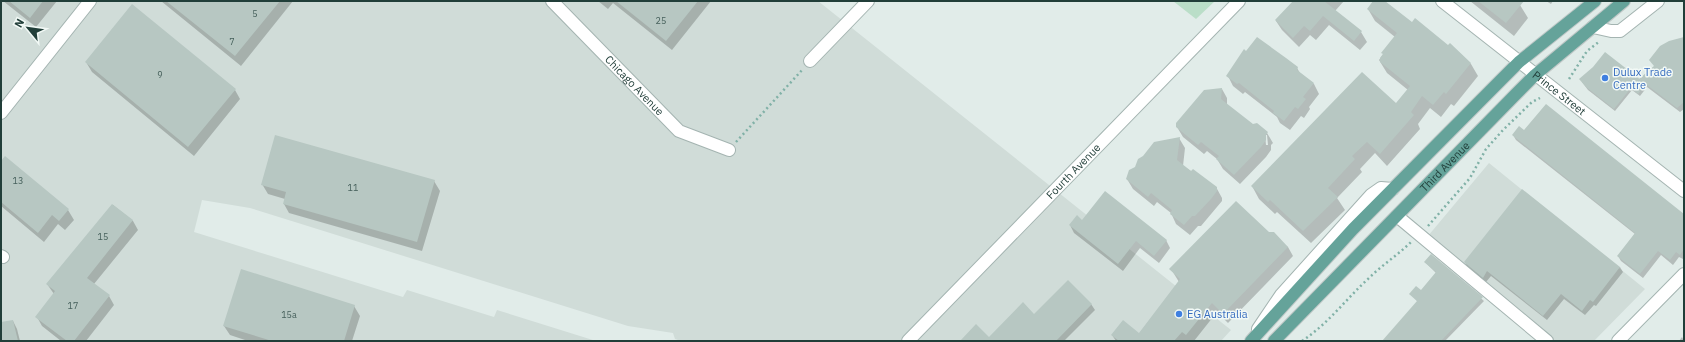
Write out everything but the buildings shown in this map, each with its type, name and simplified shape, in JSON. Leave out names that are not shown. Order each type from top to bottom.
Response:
[{"type":"main road","name":"Third Avenue","points":[[1251,341],[1317,268],[1519,62],[1595,1]]},
{"type":"main road","name":"Third Avenue","points":[[1274,341],[1535,75],[1624,1]]},
{"type":"street","points":[[1,113],[90,1]]},
{"type":"street","name":"Chicago Avenue","points":[[552,1],[678,131],[729,150]]},
{"type":"street","points":[[810,61],[868,1]]},
{"type":"street","name":"Fourth Avenue","points":[[908,341],[1239,1]]},
{"type":"street","name":"Prince Street","points":[[1442,1],[1680,189],[1684,196]]},
{"type":"street","points":[[1593,27],[1611,31],[1620,31],[1658,1]]},
{"type":"street","points":[[1397,216],[1548,341]]},
{"type":"street","points":[[1618,341],[1684,274]]},
{"type":"path","points":[[729,150],[810,61]]},
{"type":"shaded area","points":[[1,1],[818,1],[1231,330],[1221,341],[681,341],[675,339],[673,333],[628,326],[250,208],[202,200],[194,232],[403,297],[407,290],[494,317],[497,310],[596,341],[1,341]]},
{"type":"shaded area","points":[[1489,163],[1645,289],[1594,341],[1549,341],[1428,236]]},
{"type":"green space","points":[[1173,1],[1215,1],[1196,19]]},
{"type":"place","name":"Dulux Trade Centre","points":[[1605,78]]},
{"type":"place","name":"EG Australia","points":[[1179,314]]}]
